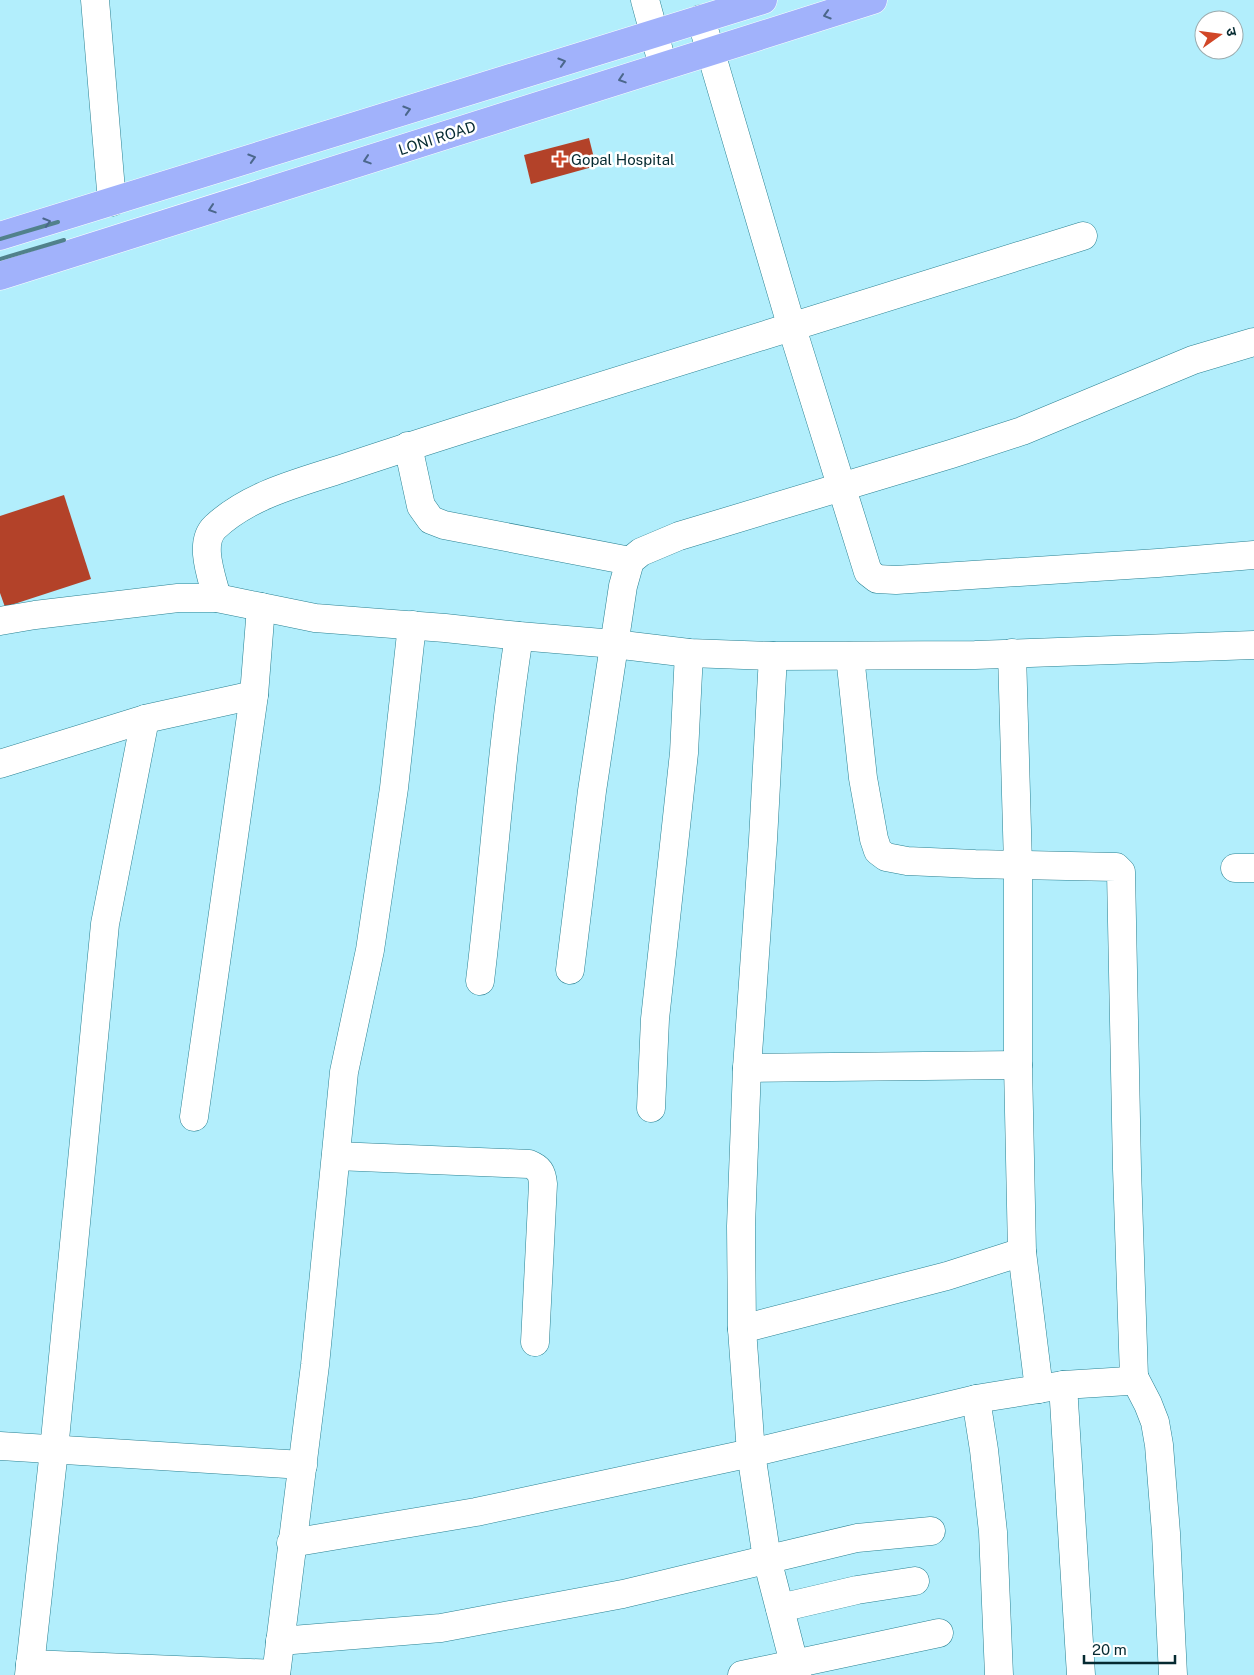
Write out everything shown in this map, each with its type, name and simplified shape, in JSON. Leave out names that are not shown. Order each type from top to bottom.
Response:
[{"type":"highway","points":[[0,236],[763,0]]},
{"type":"highway","name":"LONI ROAD","points":[[0,276],[873,0]]},
{"type":"street","points":[[95,0],[112,202]]},
{"type":"street","points":[[644,0],[663,66]]},
{"type":"street","points":[[701,19],[792,328],[868,572],[877,579],[896,580],[1254,555]]},
{"type":"street","points":[[216,598],[206,546],[208,535],[234,512],[265,494],[408,446],[1083,236]]},
{"type":"street","points":[[570,970],[592,791],[623,586],[630,561],[642,552],[680,536],[1022,431],[1193,360],[1254,342]]},
{"type":"street","points":[[408,446],[421,506],[431,520],[444,525],[630,561]]},
{"type":"street","points":[[0,621],[178,598],[216,598],[315,618],[412,625],[689,653],[850,656],[1254,645]]},
{"type":"street","points":[[194,1117],[254,695],[261,607]]},
{"type":"street","points":[[144,719],[105,924],[54,1450],[30,1670],[276,1674],[315,1365],[344,1072],[370,950],[394,788],[412,625]]},
{"type":"street","points":[[480,981],[511,689],[520,636]]},
{"type":"street","points":[[651,1108],[655,1018],[683,762],[689,653]]},
{"type":"street","points":[[1012,653],[1018,865],[1018,1064],[1022,1252],[1051,1387],[1080,1675]]},
{"type":"street","points":[[773,656],[763,840],[747,1068],[741,1226],[742,1329],[751,1453],[767,1559],[795,1669]]},
{"type":"street","points":[[850,656],[863,778],[874,839],[878,851],[886,858],[906,861],[1116,867],[1123,876],[1127,1170],[1134,1377],[1152,1413],[1159,1444],[1173,1675]]},
{"type":"street","points":[[0,764],[144,719],[254,695]]},
{"type":"street","points":[[747,1068],[1018,1064]]},
{"type":"street","points":[[336,1156],[528,1164],[537,1167],[542,1174],[543,1184],[535,1342]]},
{"type":"street","points":[[742,1329],[947,1276],[1022,1252]]},
{"type":"street","points":[[292,1543],[476,1512],[751,1453],[976,1399],[1051,1387],[1128,1381],[1134,1377]]},
{"type":"street","points":[[976,1399],[993,1532],[1000,1675]]},
{"type":"street","points":[[0,1446],[303,1465]]},
{"type":"street","points":[[280,1642],[442,1628],[623,1594],[857,1538],[930,1531]]},
{"type":"street","points":[[780,1608],[857,1590],[915,1581]]},
{"type":"street","points":[[742,1675],[795,1669],[939,1633]]},
{"type":"building","points":[[589,138],[596,166],[531,184],[524,155]]},
{"type":"building","points":[[64,495],[91,579],[5,607],[0,593],[0,516]]},
{"type":"railway","points":[[0,239],[58,222]]},
{"type":"railway","points":[[0,259],[64,240]]},
{"type":"place","name":"Gopal Hospital","points":[[560,159]]}]
